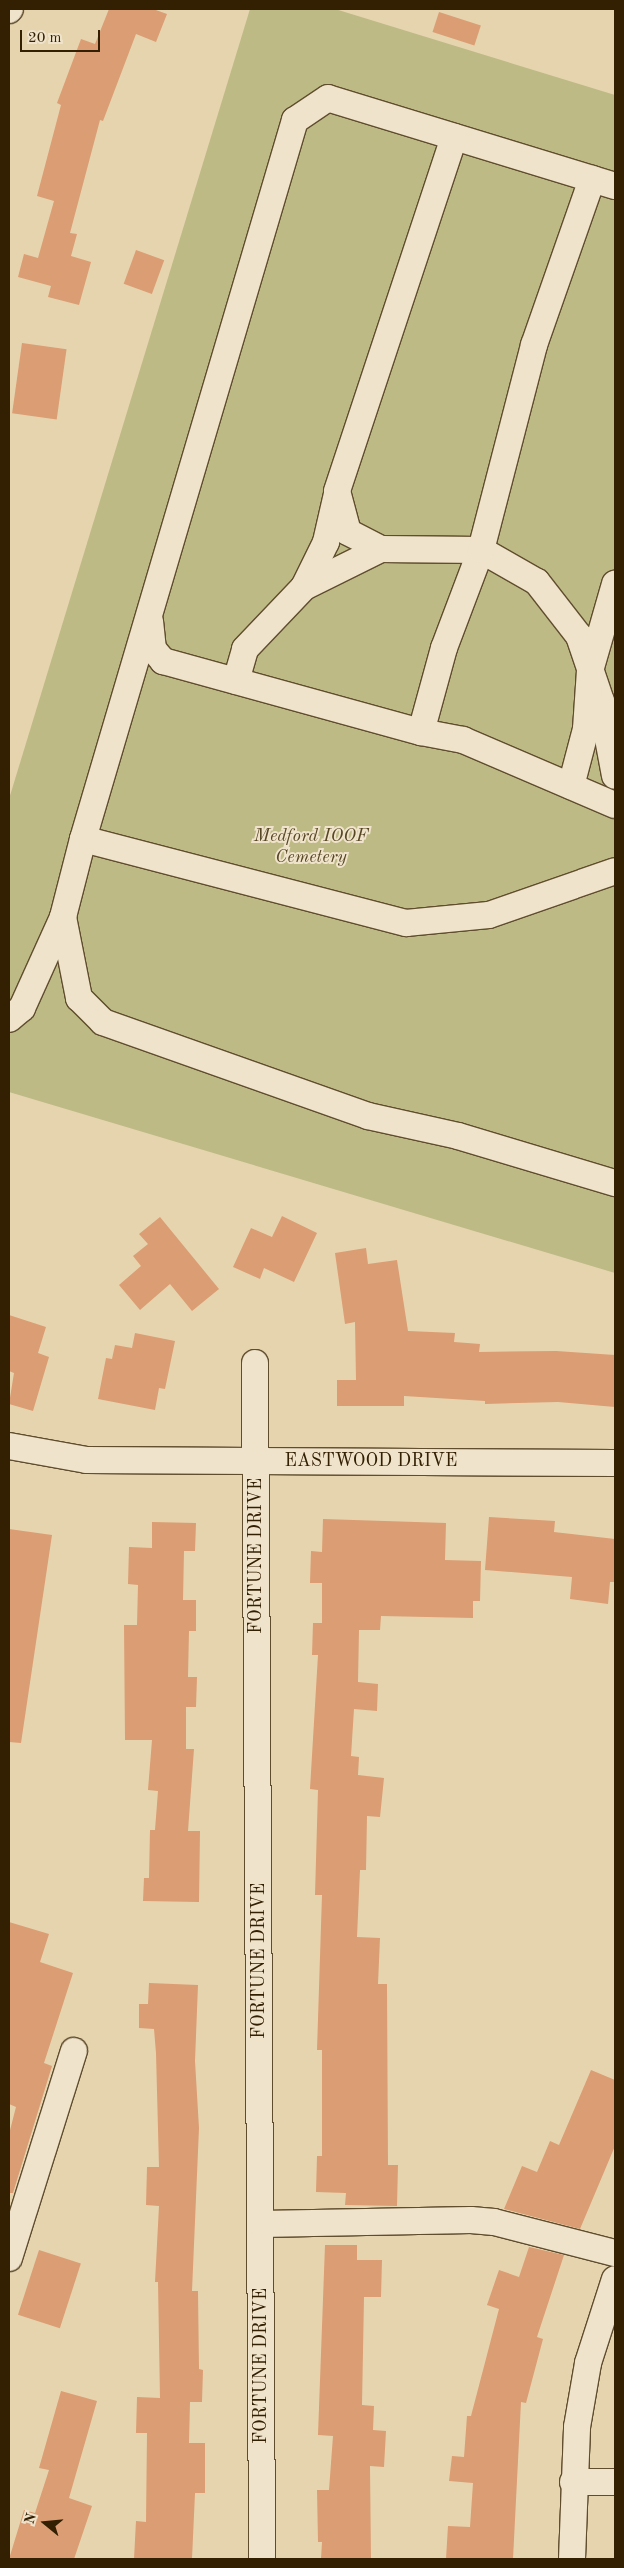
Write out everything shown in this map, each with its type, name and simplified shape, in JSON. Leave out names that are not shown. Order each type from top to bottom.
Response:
[{"type":"street","points":[[9,1019],[22,1008],[63,917],[83,838],[295,120],[328,98],[604,182],[534,345],[481,550],[444,648],[421,732]]},
{"type":"street","points":[[236,681],[245,649],[304,587],[326,542],[337,491],[454,137]]},
{"type":"street","points":[[337,491],[348,532],[381,549],[481,550],[537,582],[579,636],[601,701],[615,776]]},
{"type":"street","points":[[304,587],[381,549]]},
{"type":"street","points":[[571,786],[586,729],[590,671],[615,584]]},
{"type":"street","points":[[150,615],[153,649],[163,661],[421,732],[463,740],[615,805]]},
{"type":"street","points":[[83,838],[406,923],[489,914],[615,871]]},
{"type":"street","points":[[63,917],[79,998],[103,1022],[368,1116],[458,1136],[615,1183]]},
{"type":"street","name":"FORTUNE DRIVE","points":[[255,1363],[262,2559]]},
{"type":"street","name":"EASTWOOD DRIVE","points":[[9,1446],[87,1460],[615,1463]]},
{"type":"street","points":[[9,2258],[74,2051]]},
{"type":"street","points":[[260,2224],[472,2220],[494,2222],[615,2253]]},
{"type":"street","points":[[572,2559],[573,2482],[577,2427],[588,2363],[615,2279]]},
{"type":"street","points":[[573,2482],[615,2482]]},
{"type":"green space","name":"Medford IOOF Cemetery","points":[[250,9],[335,9],[615,95],[615,1273],[9,1092],[9,799]]},
{"type":"building","points":[[109,9],[153,9],[167,14],[156,42],[136,34],[103,121],[100,120],[70,233],[77,234],[71,256],[91,262],[79,305],[48,297],[51,286],[18,277],[24,254],[38,258],[54,201],[37,196],[61,105],[57,103],[81,39],[95,44]]},
{"type":"building","points":[[439,12],[481,26],[474,46],[433,32]]},
{"type":"building","points":[[136,250],[164,260],[152,294],[124,284]]},
{"type":"building","points":[[22,343],[67,349],[57,420],[12,413]]},
{"type":"building","points":[[282,1216],[317,1233],[294,1282],[264,1268],[260,1279],[233,1267],[251,1228],[272,1237]]},
{"type":"building","points":[[160,1217],[219,1289],[192,1311],[170,1284],[140,1310],[119,1285],[141,1266],[133,1256],[148,1244],[139,1234]]},
{"type":"building","points":[[366,1248],[368,1264],[397,1260],[408,1331],[455,1333],[454,1342],[480,1344],[479,1352],[556,1351],[615,1355],[615,1407],[558,1402],[485,1404],[485,1401],[404,1396],[404,1406],[337,1406],[337,1380],[356,1380],[355,1322],[345,1324],[335,1253]]},
{"type":"building","points":[[9,1315],[46,1327],[38,1353],[49,1357],[33,1411],[9,1404],[14,1373],[9,1371]]},
{"type":"building","points":[[135,1333],[175,1341],[165,1389],[159,1388],[155,1410],[98,1399],[106,1358],[112,1359],[115,1345],[132,1348]]},
{"type":"building","points":[[489,1517],[555,1521],[554,1532],[615,1539],[615,1582],[610,1582],[608,1604],[570,1599],[572,1577],[485,1570]]},
{"type":"building","points":[[323,1519],[446,1523],[445,1560],[481,1561],[480,1601],[473,1601],[473,1618],[381,1616],[380,1630],[359,1630],[358,1682],[378,1684],[377,1711],[354,1709],[351,1756],[359,1757],[358,1775],[384,1778],[380,1817],[367,1816],[366,1870],[360,1870],[357,1937],[380,1938],[378,1984],[387,1984],[388,2165],[398,2165],[397,2206],[345,2205],[346,2193],[316,2192],[317,2156],[322,2156],[322,2050],[317,2050],[322,1895],[315,1895],[318,1790],[310,1789],[318,1655],[312,1655],[313,1623],[322,1623],[322,1583],[310,1583],[311,1551],[322,1552]]},
{"type":"building","points":[[152,1522],[196,1523],[195,1551],[184,1551],[183,1600],[196,1600],[196,1631],[189,1631],[188,1677],[197,1677],[196,1707],[186,1707],[186,1749],[194,1749],[188,1831],[200,1831],[199,1902],[143,1901],[144,1878],[149,1878],[150,1830],[155,1830],[158,1791],[148,1790],[152,1740],[125,1740],[124,1625],[137,1625],[138,1585],[128,1584],[129,1547],[152,1548]]},
{"type":"building","points":[[9,1529],[52,1535],[21,1743],[9,1742]]},
{"type":"building","points":[[9,1922],[49,1934],[40,1962],[73,1973],[44,2063],[52,2066],[13,2193],[9,2193],[9,2134],[16,2107],[9,2104]]},
{"type":"building","points":[[149,1983],[198,1985],[195,2061],[199,2128],[192,2291],[198,2291],[199,2369],[203,2370],[202,2402],[190,2402],[189,2443],[205,2443],[205,2493],[195,2493],[192,2559],[134,2559],[136,2521],[146,2522],[147,2433],[136,2433],[137,2397],[160,2398],[158,2282],[155,2282],[159,2206],[146,2205],[147,2167],[159,2167],[156,2053],[154,2029],[139,2028],[139,2004],[148,2004]]},
{"type":"building","points":[[591,2070],[615,2080],[615,2146],[580,2229],[504,2209],[522,2166],[537,2172],[550,2141],[559,2145]]},
{"type":"building","points":[[325,2245],[357,2245],[357,2260],[382,2260],[381,2297],[364,2297],[362,2405],[374,2406],[373,2430],[386,2431],[384,2467],[370,2466],[371,2559],[321,2559],[322,2542],[318,2542],[317,2490],[329,2490],[333,2436],[318,2435]]},
{"type":"building","points":[[529,2247],[564,2255],[537,2337],[543,2339],[526,2403],[521,2402],[513,2559],[446,2559],[448,2526],[470,2527],[473,2483],[449,2481],[452,2456],[464,2457],[467,2416],[471,2416],[499,2309],[487,2305],[499,2270],[519,2277]]},
{"type":"building","points":[[39,2250],[81,2264],[60,2328],[18,2315]]},
{"type":"building","points":[[61,2391],[97,2401],[69,2498],[92,2506],[74,2559],[9,2559],[24,2510],[35,2513],[49,2470],[39,2468]]}]
